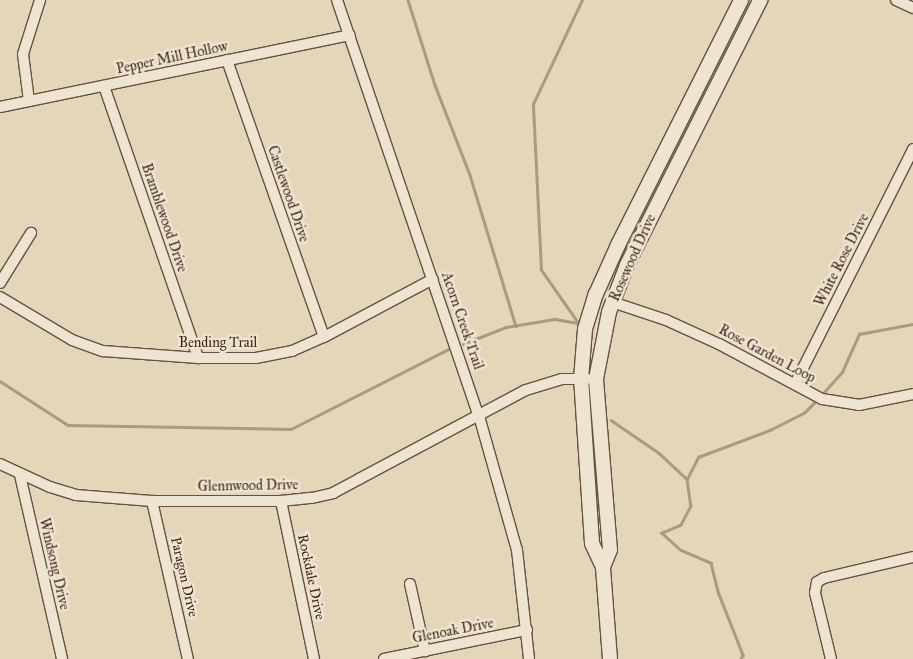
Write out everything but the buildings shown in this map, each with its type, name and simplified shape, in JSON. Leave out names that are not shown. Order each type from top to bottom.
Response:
[{"type":"main road","name":"Rosewood Drive","points":[[610,659],[602,567],[592,543],[581,379],[585,329],[596,294],[740,0]]},
{"type":"main road","name":"Rosewood Drive","points":[[602,567],[610,550],[596,379],[597,359],[612,302],[627,265],[760,0]]},
{"type":"street","points":[[29,101],[23,54],[40,0]]},
{"type":"street","name":"Acorn Creek Trail","points":[[337,0],[479,416],[518,550],[530,659]]},
{"type":"street","points":[[896,0],[913,8]]},
{"type":"street","name":"Pepper Mill Hollow","points":[[0,107],[350,35]]},
{"type":"street","name":"Castlewood Drive","points":[[227,60],[324,337]]},
{"type":"street","name":"Bramblewood Drive","points":[[104,86],[198,358]]},
{"type":"street","name":"White Rose Drive","points":[[795,384],[913,149]]},
{"type":"street","points":[[0,283],[31,233]]},
{"type":"street","name":"Bending Trail","points":[[0,297],[72,340],[90,348],[120,354],[198,358],[270,357],[324,337],[433,279]]},
{"type":"street","name":"Rose Garden Loop","points":[[612,302],[666,320],[822,399],[841,404],[859,405],[913,394]]},
{"type":"street","name":"Glennwood Drive","points":[[0,464],[20,475],[76,494],[152,501],[281,502],[332,493],[545,383],[596,379]]},
{"type":"street","name":"Windsong Drive","points":[[20,475],[62,659]]},
{"type":"street","name":"Paragon Drive","points":[[152,501],[188,659]]},
{"type":"street","name":"Rockdale Drive","points":[[281,502],[314,659]]},
{"type":"street","points":[[831,659],[815,594],[817,582],[824,578],[913,557]]},
{"type":"street","points":[[410,584],[425,651]]},
{"type":"street","name":"Glenoak Drive","points":[[384,659],[528,630]]},
{"type":"waterway","points":[[408,0],[435,85],[470,175],[516,326]]},
{"type":"waterway","points":[[578,323],[541,270],[533,104],[582,0]]},
{"type":"waterway","points":[[463,344],[506,327],[555,319],[578,323]]},
{"type":"waterway","points":[[824,392],[842,372],[859,334],[913,324]]},
{"type":"waterway","points":[[0,381],[68,425],[291,429],[449,349]]},
{"type":"waterway","points":[[687,479],[698,457],[770,430],[804,413],[814,403]]},
{"type":"waterway","points":[[611,420],[659,453],[687,479],[691,506],[681,525],[662,533],[681,550],[711,563],[719,594],[743,655],[741,659]]}]
